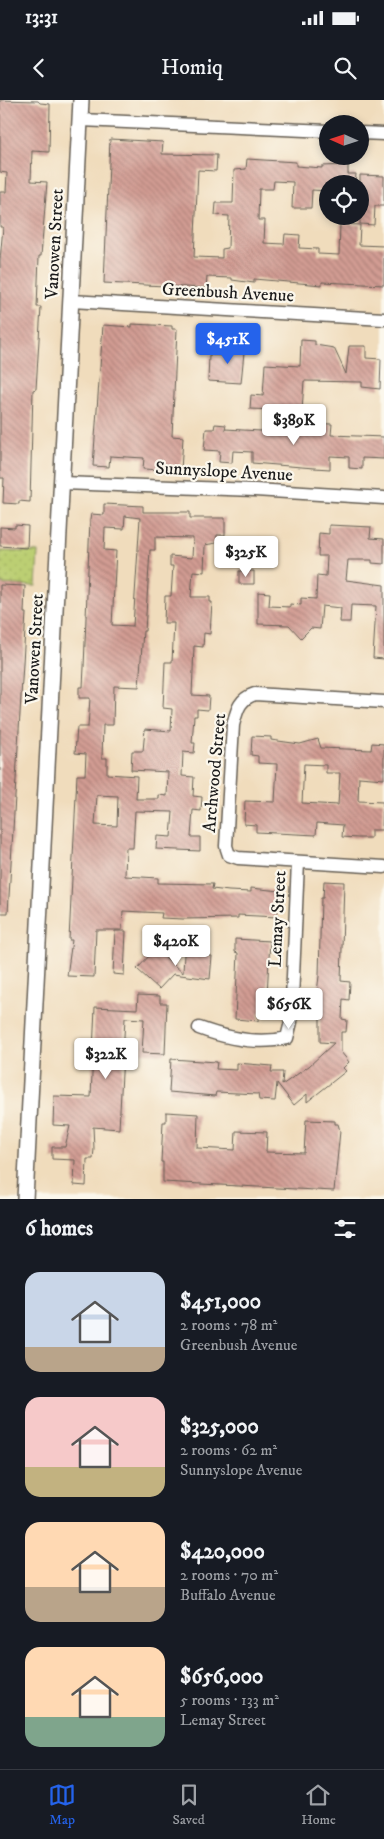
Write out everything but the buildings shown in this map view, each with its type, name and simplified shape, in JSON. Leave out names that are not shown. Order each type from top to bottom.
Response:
[{"type":"main road","name":"Vanowen Street","points":[[25,1199],[82,100]]},
{"type":"street","points":[[80,120],[319,131]]},
{"type":"street","points":[[369,133],[384,134]]},
{"type":"street","name":"Greenbush Avenue","points":[[71,301],[384,318]]},
{"type":"street","name":"Sunnyslope Avenue","points":[[62,483],[255,490],[384,498]]},
{"type":"street","name":"Archwood Street","points":[[298,862],[238,858],[229,855],[226,846],[233,725],[238,706],[246,697],[255,694],[384,702]]},
{"type":"street","points":[[298,862],[384,867]]},
{"type":"street","name":"Lemay Street","points":[[198,1028],[220,1036],[271,1042],[287,1038],[291,1022],[298,862]]},
{"type":"green space","points":[[0,551],[38,552],[36,586],[0,584]]}]
